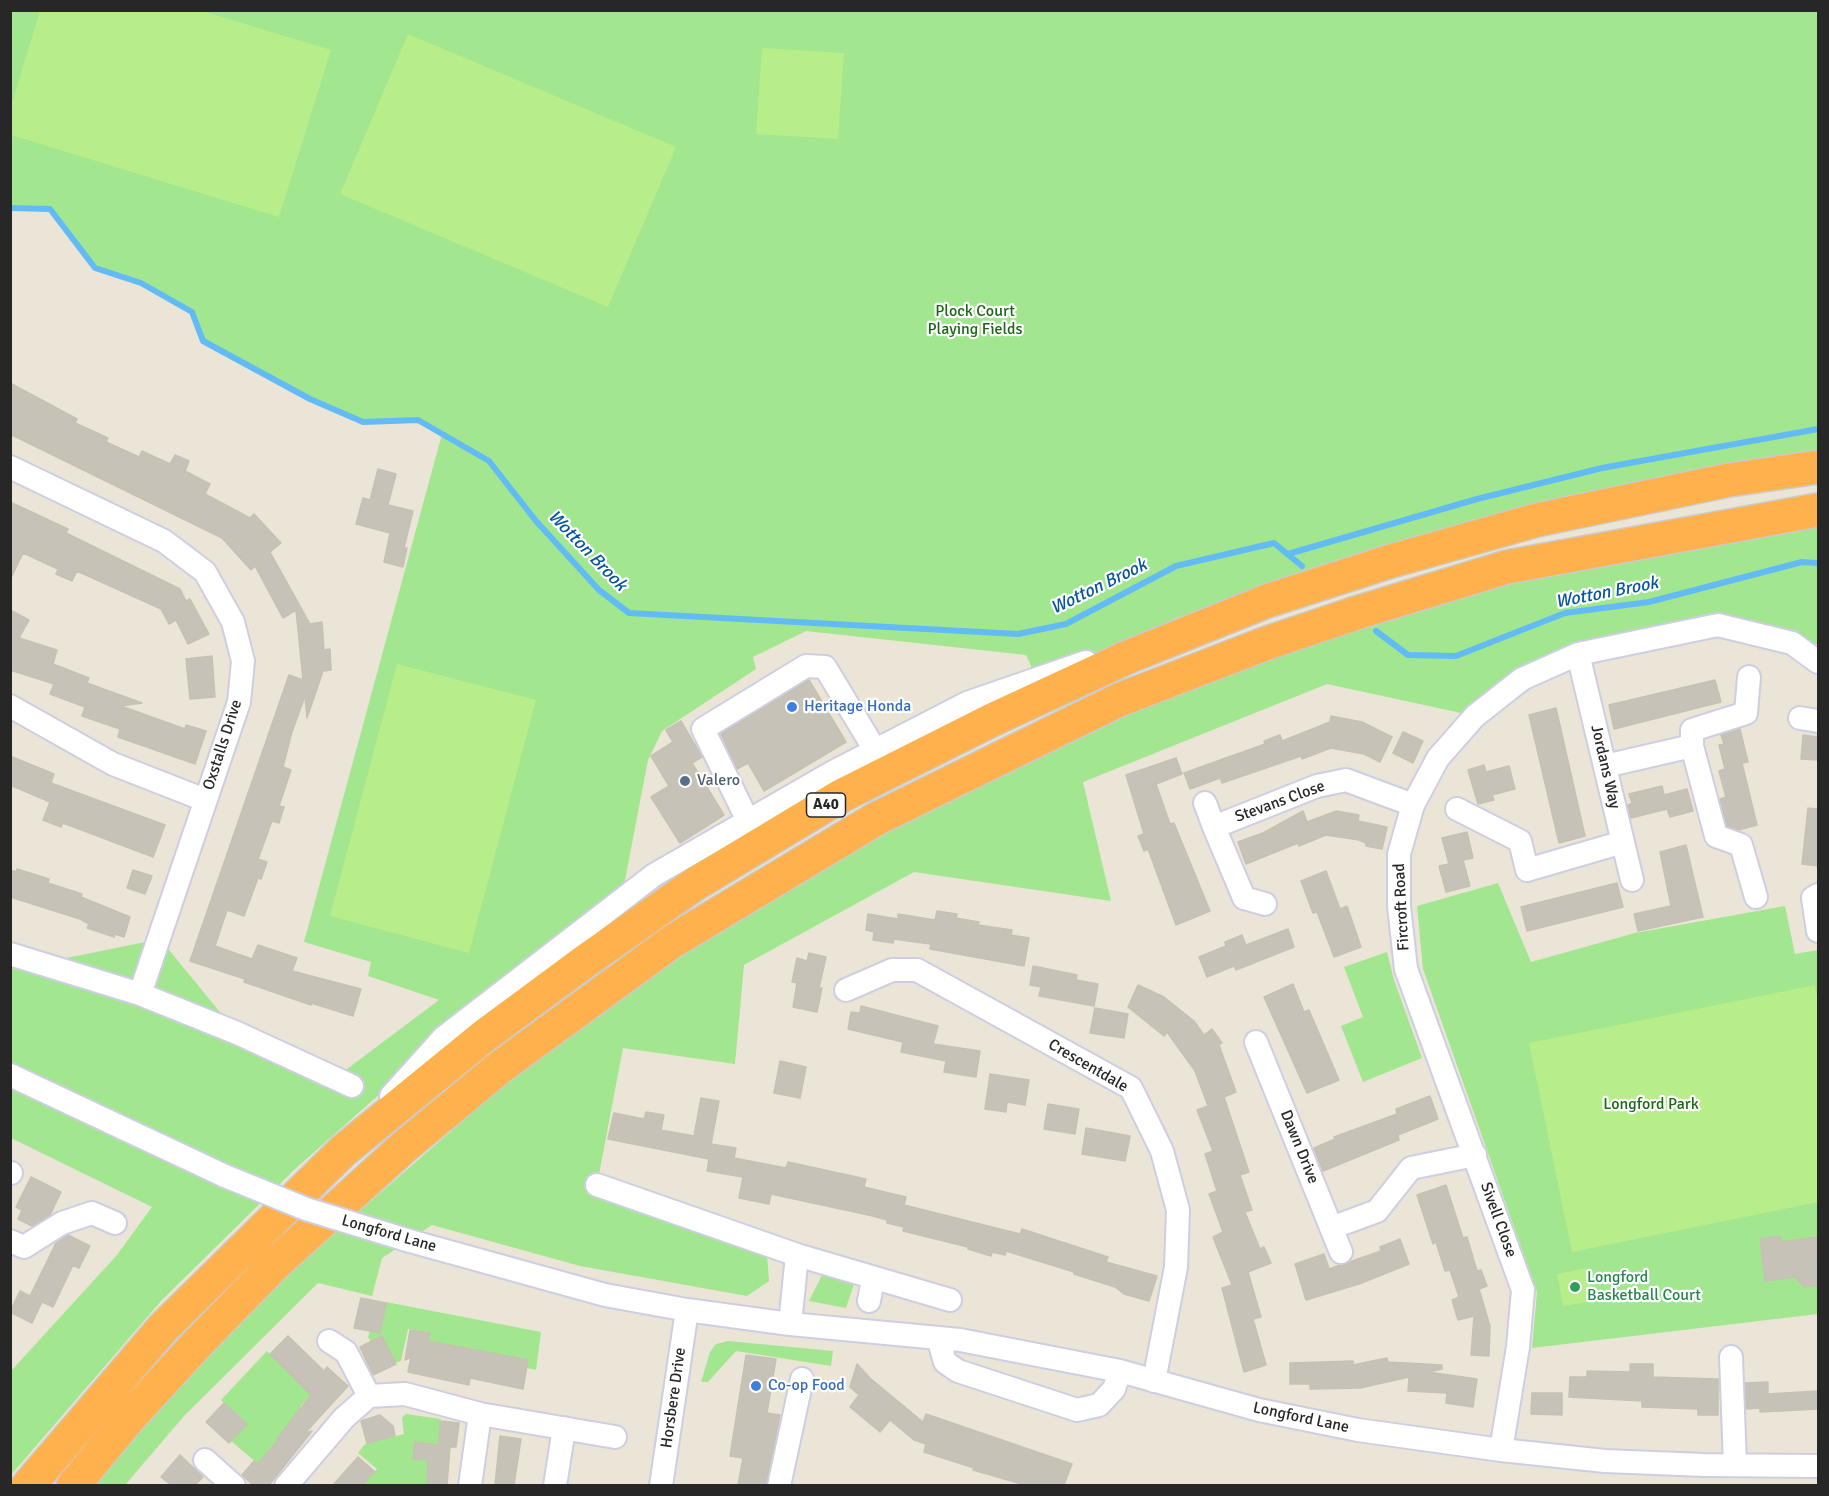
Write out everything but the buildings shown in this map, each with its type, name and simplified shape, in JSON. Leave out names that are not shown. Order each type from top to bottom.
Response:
[{"type":"highway","name":"A40","points":[[28,1485],[163,1328],[343,1152],[484,1036],[584,962],[695,884],[841,796],[992,720],[1117,662],[1267,601],[1388,562],[1537,520],[1729,480],[1818,467]]},
{"type":"highway","name":"A40","points":[[73,1485],[160,1384],[274,1265],[422,1132],[499,1068],[674,941],[876,819],[1119,700],[1267,643],[1356,613],[1506,567],[1818,510]]},
{"type":"street","name":"Oxstalls Drive","points":[[10,467],[164,541],[205,572],[233,622],[243,661],[239,702],[140,994]]},
{"type":"street","points":[[343,1152],[443,1038],[654,875],[875,750],[966,703],[1267,601]]},
{"type":"street","name":"Fircroft Road","points":[[1475,1155],[1406,969],[1400,906],[1399,854],[1413,805],[1438,758],[1475,716],[1522,679],[1578,654],[1718,625],[1792,644],[1818,662]]},
{"type":"street","name":"Jordans Way","points":[[1578,654],[1632,880]]},
{"type":"street","points":[[748,821],[703,729],[806,666],[825,667],[875,750]]},
{"type":"street","points":[[1749,677],[1746,713],[1692,730],[1692,746],[1716,836],[1741,845],[1756,897]]},
{"type":"street","points":[[10,706],[113,764],[205,800]]},
{"type":"street","points":[[1605,766],[1692,746]]},
{"type":"street","name":"Stevans Close","points":[[1214,827],[1317,786],[1346,780],[1413,805]]},
{"type":"street","name":"Stevans Close","points":[[1204,803],[1248,905]]},
{"type":"street","points":[[1457,809],[1520,841],[1518,873],[1623,842]]},
{"type":"street","points":[[1818,895],[1813,898],[1818,931]]},
{"type":"street","points":[[10,954],[140,994],[237,1033],[352,1086]]},
{"type":"street","name":"Crescentdale","points":[[846,990],[865,971],[917,970],[1131,1088],[1162,1151],[1178,1209],[1176,1267],[1154,1382]]},
{"type":"street","name":"Dawn Drive","points":[[1256,1042],[1341,1252]]},
{"type":"street","name":"Longford Lane","points":[[10,1075],[225,1176],[306,1209],[410,1241],[605,1295],[687,1310],[790,1324],[938,1338],[1120,1371],[1259,1410],[1358,1430],[1704,1475],[1735,1465],[1818,1466]]},
{"type":"street","points":[[1332,1228],[1377,1211],[1411,1168],[1475,1155]]},
{"type":"street","name":"Sivell Close","points":[[1475,1155],[1523,1290],[1518,1347],[1501,1450]]},
{"type":"street","points":[[597,1185],[630,1207],[950,1300]]},
{"type":"street","points":[[17,1244],[76,1217],[92,1213],[115,1223]]},
{"type":"street","points":[[790,1324],[797,1255]]},
{"type":"street","points":[[869,1301],[873,1279]]},
{"type":"street","name":"Horsbere Drive","points":[[661,1485],[687,1310]]},
{"type":"street","points":[[938,1338],[945,1362],[958,1371],[1077,1410],[1099,1405],[1114,1389],[1120,1371]]},
{"type":"street","points":[[329,1341],[346,1352],[369,1396]]},
{"type":"street","points":[[1731,1357],[1735,1465]]},
{"type":"street","points":[[779,1485],[802,1379]]},
{"type":"street","points":[[286,1485],[344,1418],[369,1396],[405,1394],[480,1414],[615,1437]]},
{"type":"street","points":[[470,1485],[480,1414]]},
{"type":"street","points":[[555,1485],[564,1428]]},
{"type":"street","points":[[205,1460],[234,1485]]},
{"type":"green space","name":"Plock Court Playing Fields","points":[[11,11],[1818,11],[1818,467],[1427,536],[1177,618],[1037,679],[1026,655],[806,631],[753,657],[756,669],[662,731],[648,760],[621,901],[443,1038],[294,1170],[162,1300],[11,1475],[11,1371],[117,1255],[152,1207],[11,1138],[11,954],[42,963],[160,939],[237,1033],[335,1078],[439,1000],[368,976],[371,962],[304,942],[442,434],[418,420],[363,422],[310,399],[203,341],[192,312],[141,283],[95,268],[50,209],[11,208]]},
{"type":"green space","points":[[40,11],[202,11],[331,50],[279,217],[11,135],[11,106]]},
{"type":"green space","points":[[408,34],[676,147],[608,307],[340,194]]},
{"type":"green space","points":[[762,48],[844,53],[838,139],[756,134]]},
{"type":"green space","points":[[1818,510],[1818,644],[1792,643],[1718,625],[1578,654],[1475,716],[1327,684],[1083,782],[1111,901],[914,872],[744,965],[735,1064],[623,1048],[597,1185],[767,1255],[769,1281],[747,1296],[580,1266],[432,1225],[382,1258],[372,1296],[318,1283],[184,1416],[125,1485],[94,1486],[156,1412],[300,1263],[535,1058],[677,958],[827,864],[1013,765],[1356,613]]},
{"type":"green space","points":[[397,664],[536,700],[469,953],[330,916]]},
{"type":"green space","name":"Longford Park","points":[[1498,883],[1531,962],[1635,933],[1785,906],[1795,954],[1818,950],[1818,1314],[1532,1348],[1537,1292],[1423,969],[1417,906]]},
{"type":"green space","points":[[1387,952],[1394,980],[1422,1058],[1363,1082],[1341,1026],[1363,1017],[1344,967]]},
{"type":"green space","points":[[1815,985],[1818,1002],[1818,1202],[1572,1252],[1529,1043]]},
{"type":"green space","name":"Longford Basketball Court","points":[[1587,1268],[1593,1301],[1563,1306],[1557,1274]]},
{"type":"green space","points":[[824,1271],[855,1281],[846,1308],[809,1301]]},
{"type":"green space","points":[[386,1302],[541,1332],[536,1370],[527,1368],[528,1360],[428,1341],[429,1333],[408,1329],[401,1361],[395,1363],[378,1338],[371,1342],[368,1337],[370,1331],[380,1333]]},
{"type":"green space","points":[[728,1341],[833,1351],[831,1366],[736,1351],[708,1382],[701,1382],[710,1352],[716,1344]]},
{"type":"green space","points":[[267,1351],[281,1365],[319,1386],[300,1407],[302,1410],[258,1464],[231,1441],[247,1424],[221,1400]]},
{"type":"green space","points":[[406,1414],[441,1419],[438,1445],[415,1443],[413,1459],[428,1460],[427,1485],[362,1485],[377,1469],[358,1453],[365,1444],[404,1434],[402,1418]]},
{"type":"waterway","name":"Wotton Brook","points":[[10,208],[50,209],[95,268],[141,283],[192,312],[203,341],[310,399],[363,422],[418,420],[489,461],[536,521],[599,590],[629,613],[1018,634],[1066,624],[1176,566],[1274,543],[1302,566]]},
{"type":"waterway","points":[[1288,554],[1477,499],[1602,468],[1818,429]]},
{"type":"waterway","name":"Wotton Brook","points":[[1376,631],[1408,655],[1456,656],[1565,613],[1649,602],[1802,562],[1818,563]]},
{"type":"place","name":"Heritage Honda","points":[[792,707]]},
{"type":"place","name":"Valero","points":[[685,781]]},
{"type":"place","name":"Longford Basketball Court","points":[[1575,1287]]},
{"type":"place","name":"Co-op Food","points":[[756,1386]]}]
